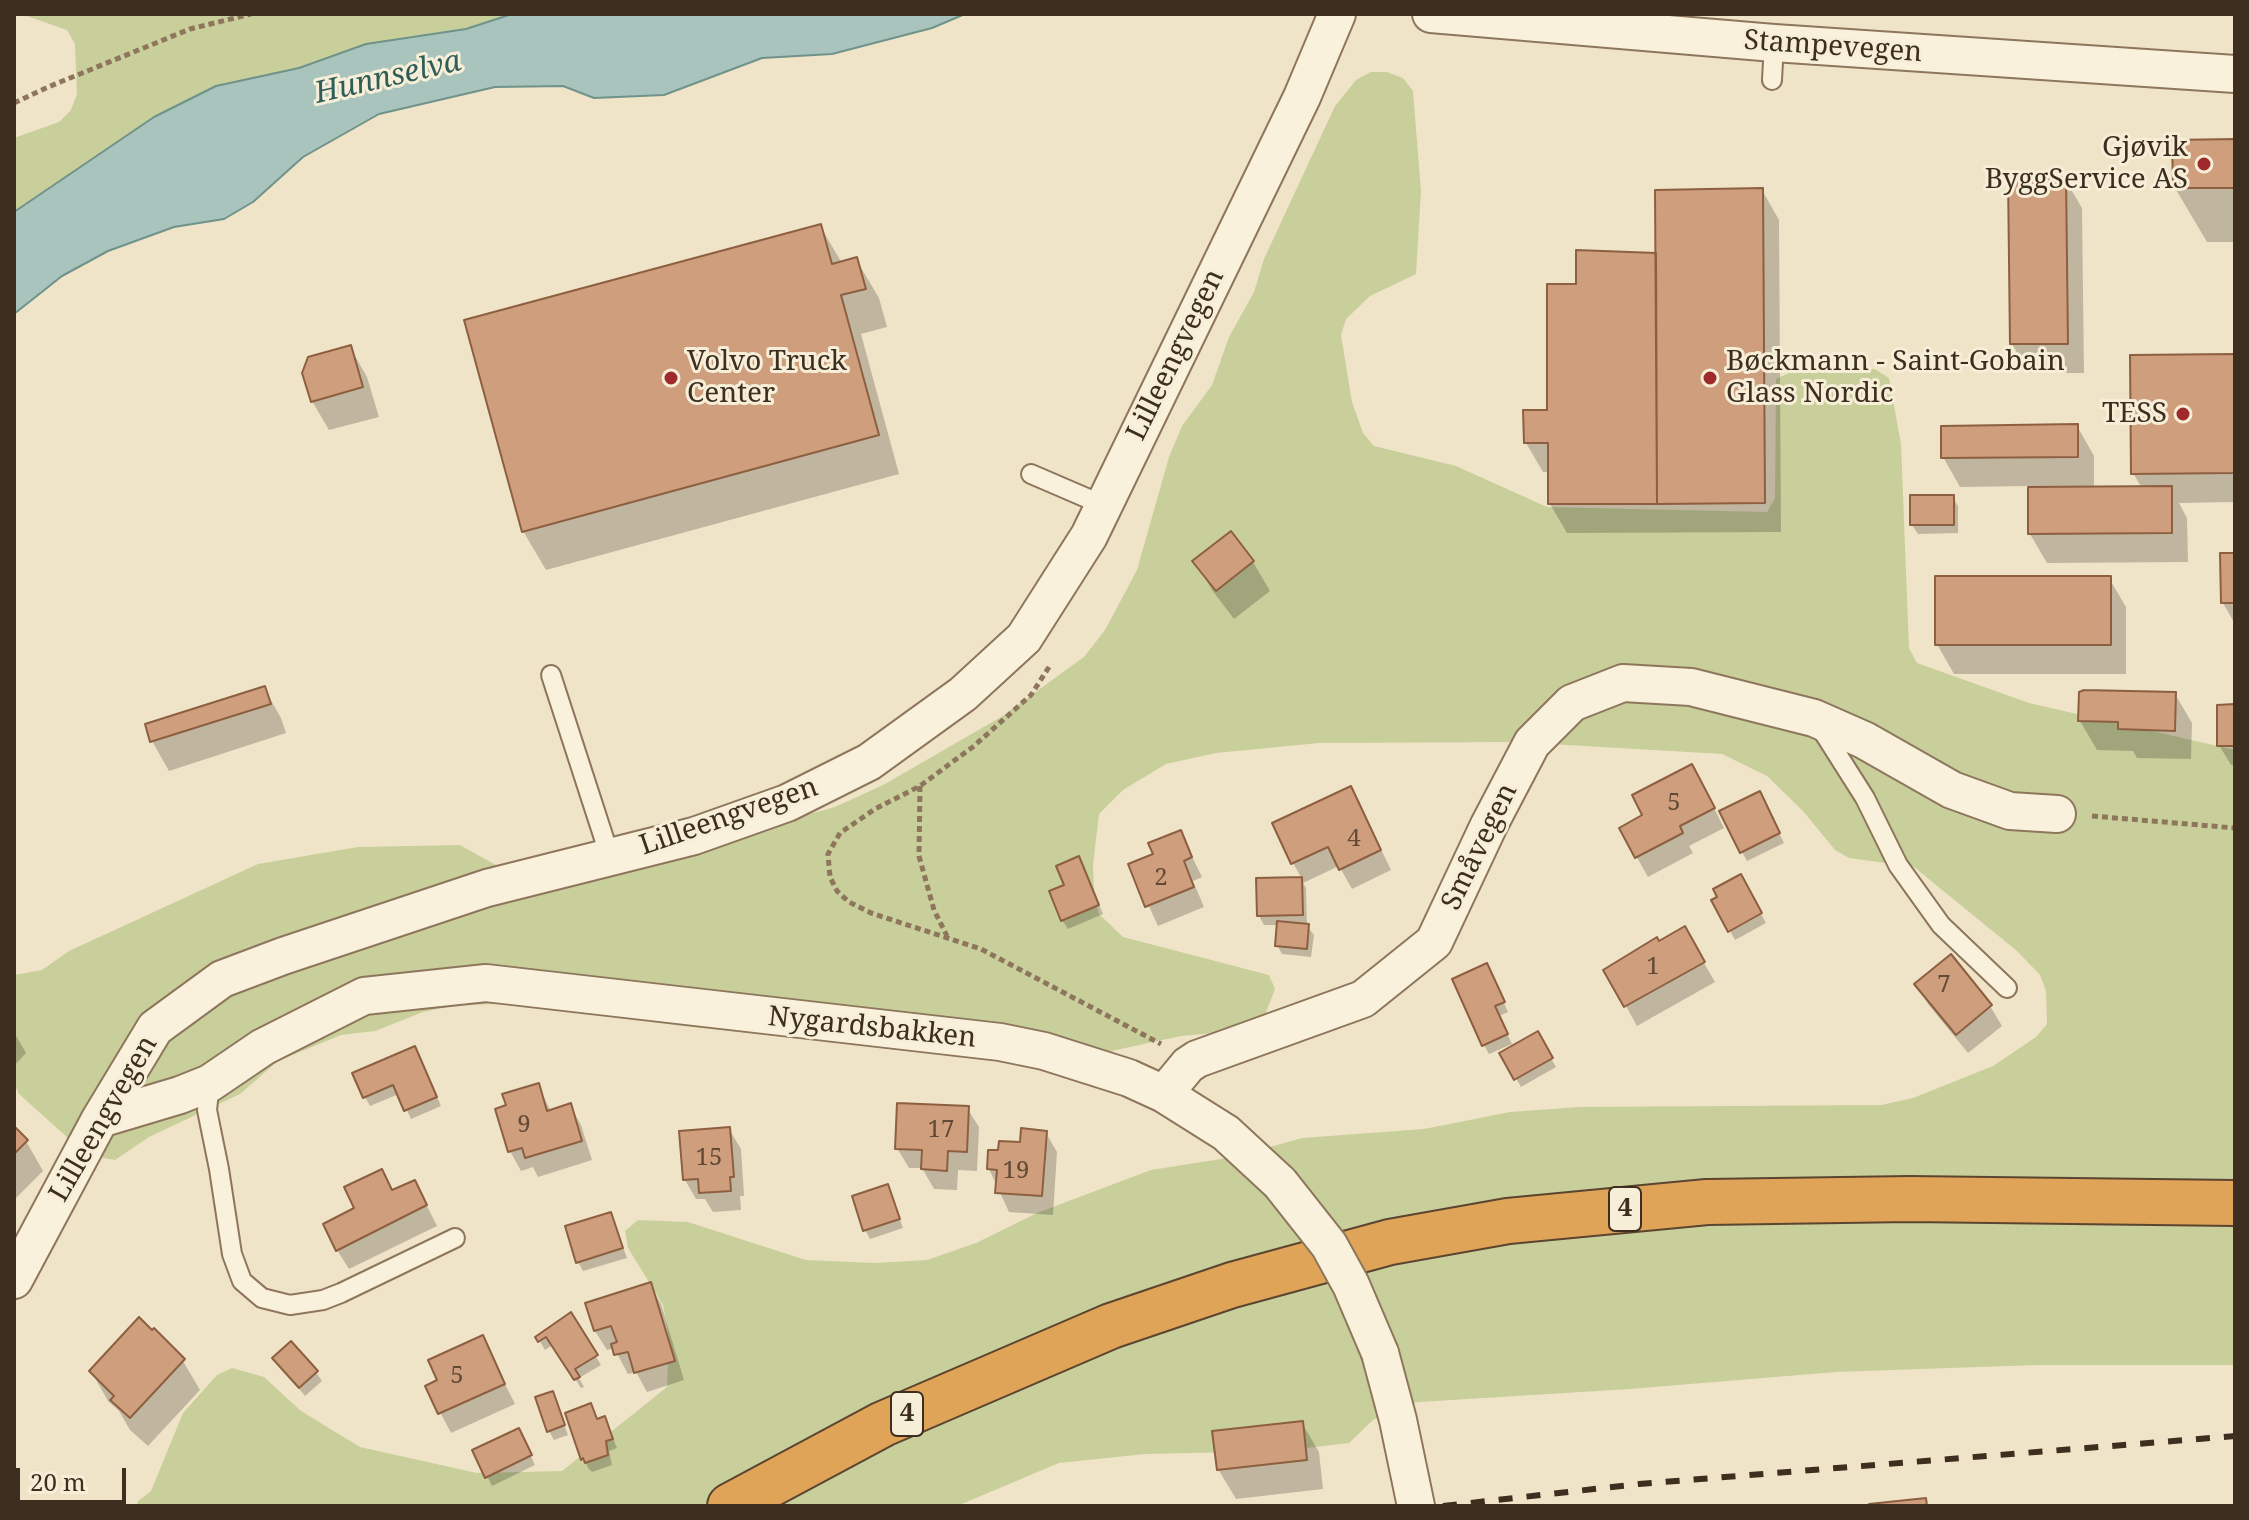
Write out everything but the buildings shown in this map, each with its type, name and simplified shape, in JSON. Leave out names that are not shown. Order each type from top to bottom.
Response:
[{"type":"highway","name":"4","points":[[730,1506],[883,1424],[1111,1326],[1256,1278],[1390,1242],[1523,1219],[1707,1202],[1941,1199],[2235,1203]]},
{"type":"street","name":"Lilleengvegen","points":[[14,1280],[100,1119],[155,1028],[222,979],[487,888],[694,836],[787,803],[869,762],[963,694],[1024,638],[1089,536],[1302,97],[1337,14]]},
{"type":"street","name":"Stampevegen","points":[[1431,14],[1774,43],[2235,74]]},
{"type":"street","name":"Småvegen","points":[[1164,1094],[1188,1065],[1217,1050],[1363,999],[1434,942],[1532,743],[1572,703],[1623,683],[1691,687],[1814,718],[1864,740],[1952,790],[2010,811],[2057,814]]},
{"type":"street","name":"Nygardsbakken","points":[[100,1119],[210,1083],[263,1047],[364,996],[486,983],[1000,1042],[1088,1064],[1164,1094],[1226,1133],[1280,1183],[1329,1245],[1357,1297],[1380,1353],[1416,1506]]},
{"type":"lane","points":[[1772,80],[1774,43]]},
{"type":"lane","points":[[1031,474],[1103,505]]},
{"type":"lane","points":[[551,675],[610,857]]},
{"type":"lane","points":[[1814,718],[1865,798],[1898,865],[1941,925],[2007,988]]},
{"type":"lane","points":[[210,1083],[207,1110],[232,1254],[242,1281],[262,1298],[290,1305],[323,1300],[455,1238]]},
{"type":"path","points":[[14,103],[190,29],[251,14]]},
{"type":"path","points":[[974,746],[920,786],[875,809],[840,833],[828,854],[830,877],[837,891],[849,902],[871,913],[981,949],[1131,1026],[1164,1045],[1188,1065]]},
{"type":"path","points":[[920,786],[919,856],[934,910],[947,936]]},
{"type":"path","points":[[2057,814],[2235,828]]},
{"type":"green space","points":[[21,14],[512,14],[466,29],[366,44],[299,68],[216,86],[154,117],[14,212],[14,138],[59,122],[71,110],[77,94],[75,44],[67,30]]},
{"type":"green space","points":[[1371,72],[1387,72],[1403,78],[1413,91],[1421,191],[1416,274],[1370,296],[1346,319],[1341,335],[1352,402],[1363,433],[1374,446],[1456,466],[1547,507],[1767,512],[1775,498],[1776,379],[1791,372],[1875,369],[1889,378],[1901,444],[1909,648],[1917,663],[2029,703],[2235,750],[2235,1365],[2037,1365],[1836,1372],[1419,1402],[1403,1404],[1373,1420],[1349,1443],[1281,1451],[1145,1454],[1059,1463],[957,1506],[137,1506],[138,1501],[151,1491],[183,1413],[217,1375],[232,1368],[264,1377],[301,1411],[360,1447],[477,1473],[562,1471],[667,1387],[669,1338],[663,1305],[628,1248],[625,1231],[638,1220],[688,1222],[806,1260],[875,1263],[927,1260],[976,1243],[1037,1213],[1151,1170],[1234,1157],[1302,1138],[1424,1129],[1510,1112],[1579,1107],[1881,1105],[1913,1098],[1993,1066],[2036,1037],[2047,1024],[2046,991],[2040,975],[2017,951],[1914,867],[1849,858],[1835,850],[1803,811],[1767,776],[1722,754],[1515,742],[1319,743],[1216,753],[1166,764],[1123,790],[1099,814],[1093,865],[1094,898],[1099,914],[1123,937],[1269,975],[1275,989],[1263,1020],[1249,1030],[1181,1036],[1047,1065],[508,1004],[457,1005],[423,1012],[375,1031],[341,1035],[278,1061],[240,1094],[149,1137],[115,1160],[98,1157],[69,1139],[19,1094],[14,1084],[14,975],[42,970],[69,951],[258,864],[358,847],[460,845],[503,869],[769,825],[835,807],[883,785],[1001,717],[1084,657],[1105,630],[1137,570],[1169,457],[1182,426],[1212,385],[1229,337],[1254,292],[1264,259],[1335,106],[1356,80]]},
{"type":"water","name":"Hunnselva","points":[[512,14],[965,14],[932,28],[832,54],[762,58],[664,95],[594,98],[563,86],[495,87],[379,114],[303,157],[253,202],[224,219],[174,227],[108,251],[62,276],[14,314],[14,212],[154,117],[216,86],[299,68],[366,44],[466,29]]},
{"type":"railway","points":[[1443,1506],[1639,1484],[2235,1436]]},
{"type":"place","name":"Gjøvik ByggService AS","points":[[2204,164]]},
{"type":"place","name":"Volvo Truck Center","points":[[671,378]]},
{"type":"place","name":"Bøckmann - Saint-Gobain Glass Nordic","points":[[1710,378]]},
{"type":"place","name":"TESS","points":[[2183,414]]}]
